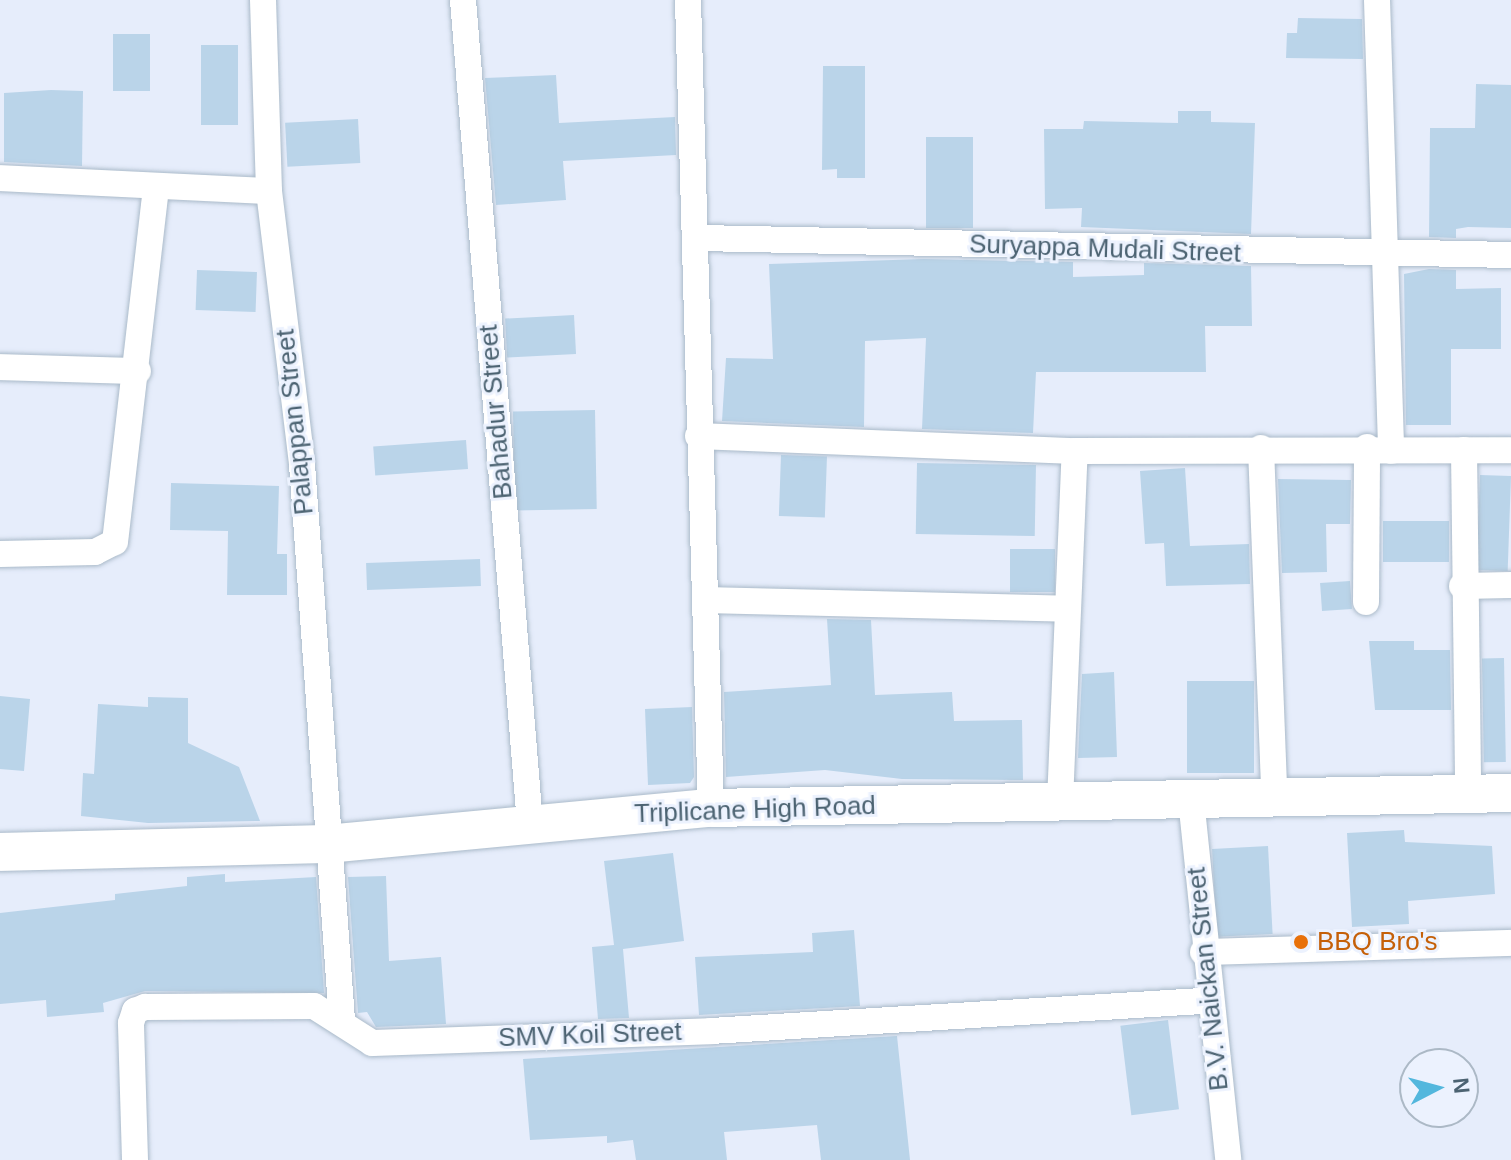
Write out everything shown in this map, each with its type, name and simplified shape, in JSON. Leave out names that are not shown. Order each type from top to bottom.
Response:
[{"type":"main road","name":"Triplicane High Road","points":[[0,852],[327,844],[711,808],[1191,799],[1274,794],[1511,793]]},
{"type":"street","name":"Palappan Street","points":[[263,0],[269,191],[302,464],[342,1020]]},
{"type":"street","name":"Bahadur Street","points":[[463,0],[530,823]]},
{"type":"street","points":[[688,0],[699,238],[698,436],[707,600],[711,808]]},
{"type":"street","points":[[1366,602],[1379,449],[1387,257],[1377,0]]},
{"type":"street","points":[[0,178],[156,189],[269,191]]},
{"type":"street","points":[[0,554],[95,552],[115,542],[138,371],[156,189]]},
{"type":"street","name":"Suryappa Mudali Street","points":[[699,238],[1387,257],[1511,255]]},
{"type":"street","points":[[0,367],[138,371]]},
{"type":"street","points":[[698,436],[1075,451],[1261,448],[1511,450]]},
{"type":"street","points":[[1261,448],[1274,794]]},
{"type":"street","points":[[1464,450],[1462,586],[1468,793]]},
{"type":"street","points":[[1060,802],[1065,609],[1075,451]]},
{"type":"street","points":[[1462,586],[1511,585]]},
{"type":"street","points":[[707,600],[1065,609]]},
{"type":"street","name":"B.V. Naickan Street","points":[[1191,799],[1208,1001],[1228,1160]]},
{"type":"street","points":[[1203,952],[1511,943]]},
{"type":"street","name":"SMV Koil Street","points":[[135,1160],[135,1011],[314,1006],[342,1020],[372,1043],[711,1031],[1208,1001]]},
{"type":"building","points":[[1298,18],[1362,19],[1363,59],[1286,58],[1287,33],[1297,33]]},
{"type":"building","points":[[113,34],[150,34],[150,91],[113,91]]},
{"type":"building","points":[[201,45],[238,45],[238,125],[201,125]]},
{"type":"building","points":[[823,66],[865,66],[865,178],[837,178],[837,169],[822,170]]},
{"type":"building","points":[[556,75],[559,123],[675,117],[676,155],[563,161],[566,200],[496,205],[485,78]]},
{"type":"building","points":[[1476,84],[1511,85],[1511,228],[1468,227],[1456,229],[1456,238],[1429,237],[1430,128],[1475,128]]},
{"type":"building","points":[[83,91],[82,166],[4,162],[4,93]]},
{"type":"building","points":[[1178,111],[1211,111],[1211,122],[1255,123],[1251,234],[1081,227],[1082,208],[1045,209],[1044,129],[1083,129],[1084,121],[1178,123]]},
{"type":"building","points":[[358,119],[360,163],[287,167],[285,123]]},
{"type":"building","points":[[926,137],[973,137],[973,228],[926,228]]},
{"type":"building","points":[[924,259],[1073,262],[1073,277],[1144,275],[1144,263],[1251,266],[1252,326],[1205,326],[1206,372],[1036,372],[1033,433],[922,429],[926,338],[865,341],[864,427],[722,421],[726,358],[773,359],[769,264]]},
{"type":"building","points":[[1429,269],[1456,270],[1456,289],[1501,288],[1501,349],[1451,349],[1451,425],[1406,425],[1404,274]]},
{"type":"building","points":[[197,270],[257,272],[256,312],[196,310]]},
{"type":"building","points":[[574,315],[576,354],[507,358],[505,319]]},
{"type":"building","points":[[595,410],[597,509],[515,510],[513,411]]},
{"type":"building","points":[[466,440],[468,469],[375,475],[373,446]]},
{"type":"building","points":[[781,455],[827,457],[825,518],[779,516]]},
{"type":"building","points":[[917,463],[1036,465],[1035,536],[916,534]]},
{"type":"building","points":[[1185,468],[1190,546],[1249,544],[1250,584],[1166,586],[1164,543],[1145,544],[1140,471]]},
{"type":"building","points":[[1480,475],[1511,476],[1508,571],[1477,570]]},
{"type":"building","points":[[1278,479],[1351,480],[1350,524],[1326,524],[1327,572],[1282,573]]},
{"type":"building","points":[[171,483],[279,486],[277,554],[287,554],[287,595],[227,595],[228,531],[170,530]]},
{"type":"building","points":[[1383,521],[1449,521],[1449,562],[1383,562]]},
{"type":"building","points":[[1010,549],[1055,549],[1055,592],[1010,592]]},
{"type":"building","points":[[480,559],[481,586],[367,590],[366,563]]},
{"type":"building","points":[[1350,581],[1352,609],[1322,611],[1320,583]]},
{"type":"building","points":[[827,619],[871,620],[875,695],[952,692],[954,721],[1022,720],[1023,780],[902,779],[825,770],[726,777],[724,692],[831,685]]},
{"type":"building","points":[[1369,641],[1414,641],[1414,650],[1450,650],[1451,710],[1375,710]]},
{"type":"building","points":[[1482,658],[1504,658],[1506,762],[1484,762]]},
{"type":"building","points":[[1114,672],[1117,757],[1078,758],[1082,674]]},
{"type":"building","points":[[1187,681],[1254,681],[1254,773],[1187,773]]},
{"type":"building","points":[[0,696],[30,699],[24,771],[0,769]]},
{"type":"building","points":[[148,697],[188,698],[188,743],[239,767],[260,821],[148,823],[81,816],[83,773],[94,774],[98,704],[148,707]]},
{"type":"building","points":[[692,707],[694,777],[690,783],[648,785],[645,709]]},
{"type":"building","points":[[1404,830],[1405,842],[1492,846],[1495,894],[1408,901],[1409,924],[1352,927],[1347,833]]},
{"type":"building","points":[[1268,846],[1273,934],[1217,937],[1212,849]]},
{"type":"building","points":[[673,853],[684,941],[623,949],[629,1018],[598,1019],[592,947],[614,945],[604,861]]},
{"type":"building","points":[[225,874],[225,882],[316,877],[324,993],[145,991],[103,1003],[104,1012],[47,1017],[46,1000],[0,1004],[0,913],[115,900],[115,894],[187,886],[187,877]]},
{"type":"building","points":[[386,876],[389,961],[441,957],[446,1024],[376,1027],[367,1012],[358,1013],[348,877]]},
{"type":"building","points":[[854,930],[860,1006],[699,1015],[695,957],[813,952],[812,933]]},
{"type":"building","points":[[1168,1020],[1179,1109],[1131,1115],[1120,1026]]},
{"type":"building","points":[[897,1036],[910,1160],[821,1160],[817,1125],[724,1132],[727,1160],[636,1160],[633,1140],[607,1143],[607,1136],[530,1140],[523,1059]]},
{"type":"place","name":"BBQ Bro's","points":[[1301,942]]}]
